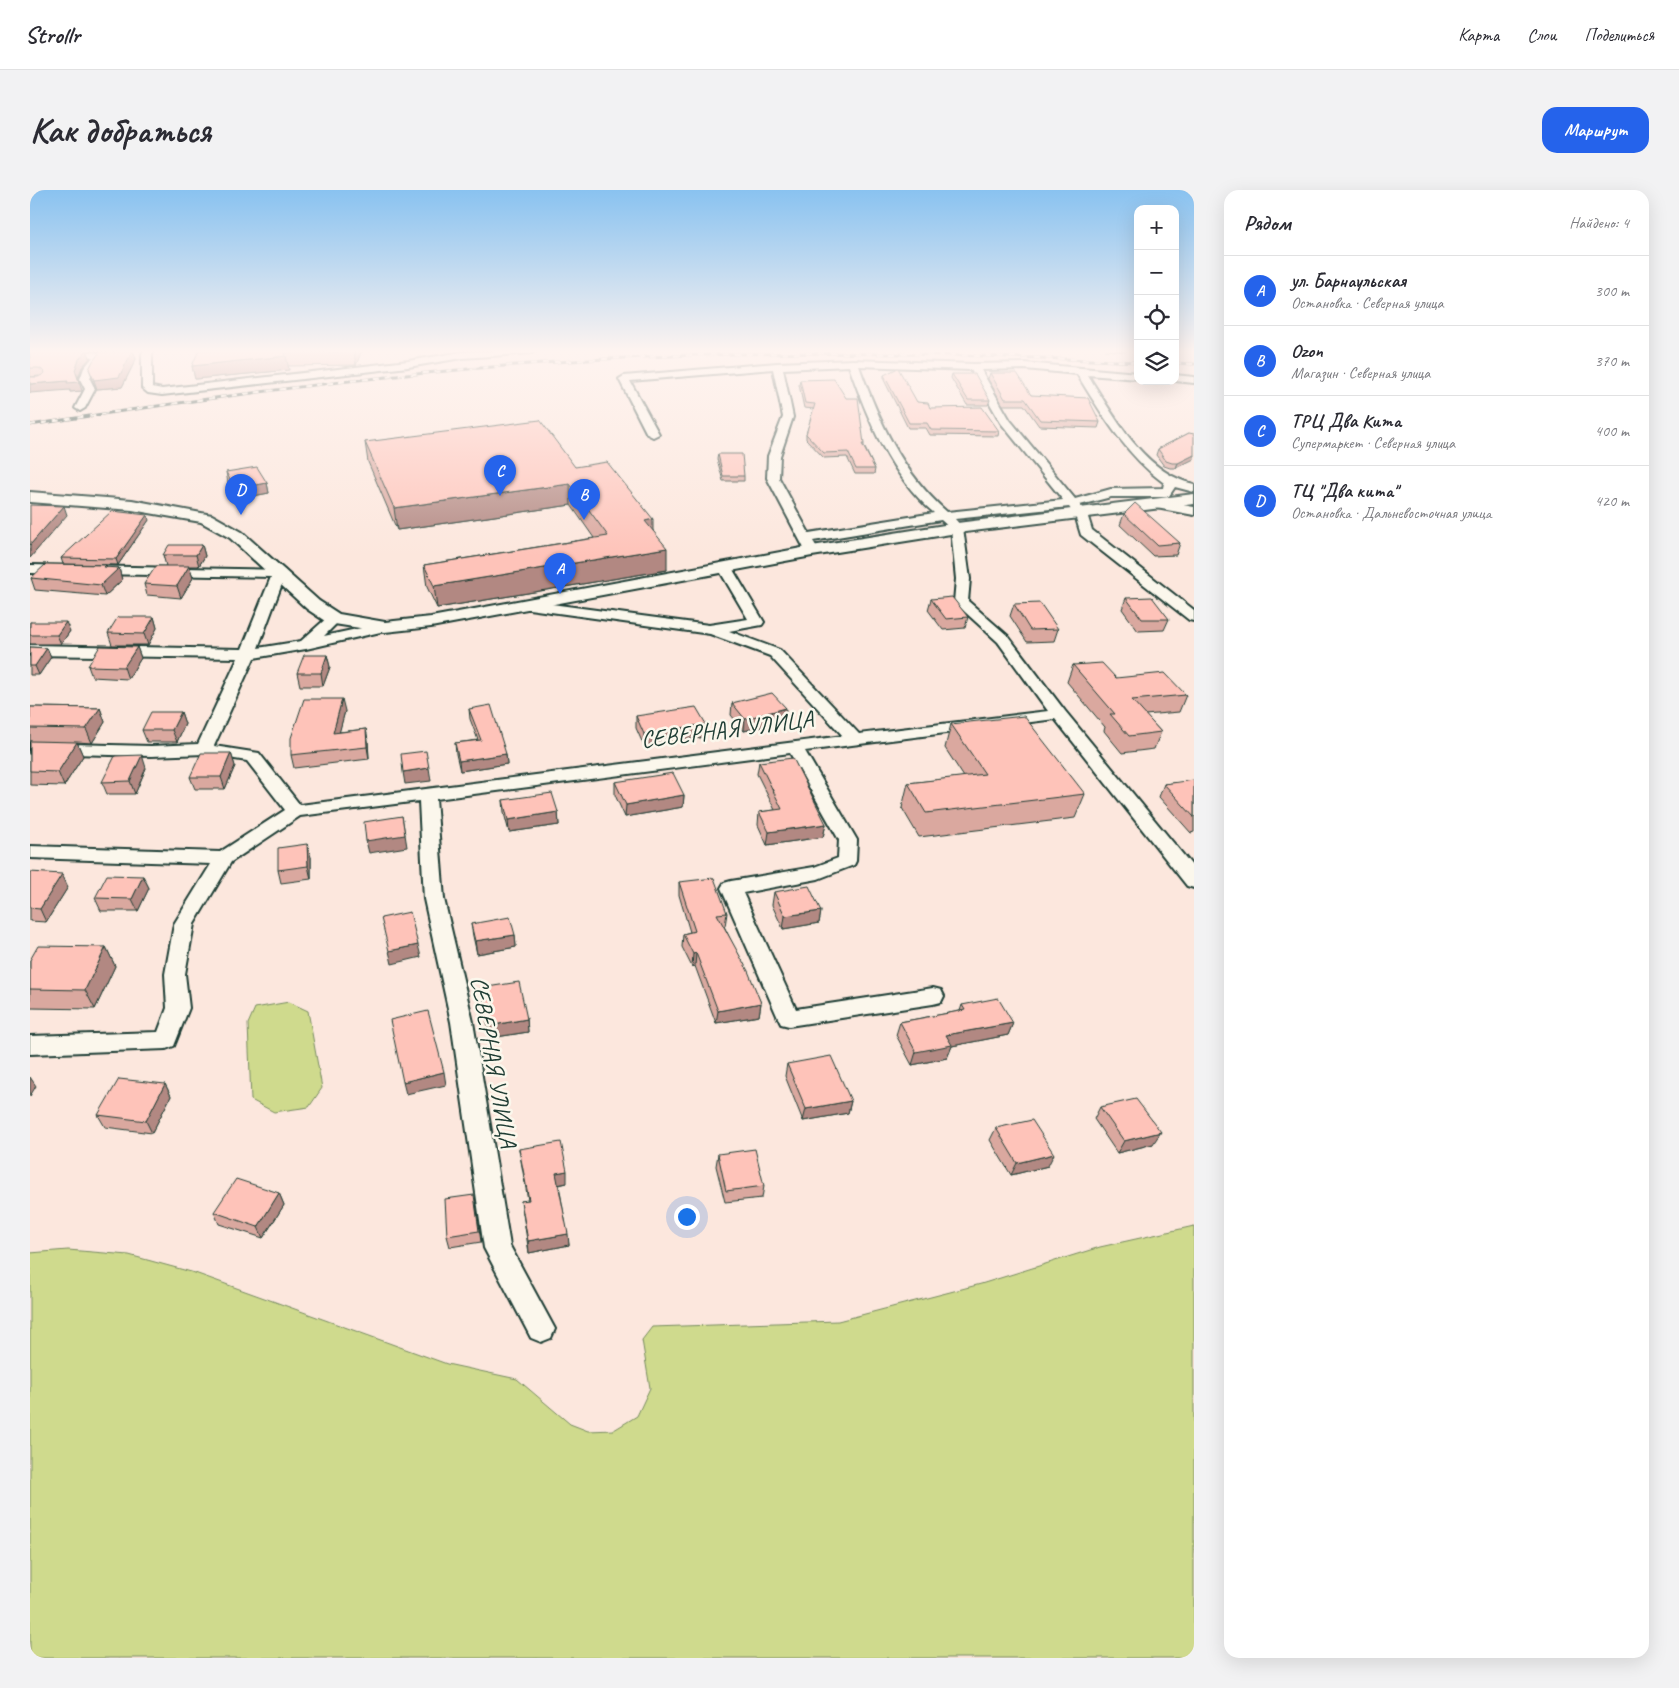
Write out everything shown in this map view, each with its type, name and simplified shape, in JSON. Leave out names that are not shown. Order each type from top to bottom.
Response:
[{"type":"street","points":[[645,419],[653,434]]},
{"type":"street","points":[[787,419],[774,456],[774,478],[808,544]]},
{"type":"street","points":[[875,419],[889,450],[917,490],[951,523],[964,579],[961,602],[1003,639],[1059,714],[1194,881]]},
{"type":"street","points":[[1005,419],[1076,508],[1086,532],[1194,617]]},
{"type":"street","points":[[1111,419],[1152,468],[1170,481],[1194,488]]},
{"type":"street","points":[[1076,508],[1111,493],[1165,493],[1169,489],[1170,481]]},
{"type":"street","points":[[30,497],[132,505],[206,518],[236,535],[313,605],[334,619],[385,627]]},
{"type":"street","points":[[30,650],[248,654],[306,645],[385,627],[432,622],[725,568],[808,544],[951,523],[1076,508],[1154,504],[1194,499]]},
{"type":"street","points":[[1154,504],[1194,511]]},
{"type":"street","points":[[709,630],[756,622],[725,568]]},
{"type":"street","points":[[30,569],[279,573]]},
{"type":"street","points":[[204,749],[248,654],[279,573]]},
{"type":"street","name":"СЕВЕРНАЯ УЛИЦА","points":[[529,605],[709,630],[775,653],[854,740]]},
{"type":"street","points":[[306,645],[334,619]]},
{"type":"street","name":"СЕВЕРНАЯ УЛИЦА","points":[[295,811],[1059,714]]},
{"type":"street","points":[[30,748],[151,751],[204,749],[253,757],[295,811],[224,858],[184,924],[175,974],[178,1008],[166,1040],[30,1045]]},
{"type":"street","points":[[795,748],[848,840],[847,861],[818,874],[731,888],[789,1018],[933,996]]},
{"type":"street","name":"СЕВЕРНАЯ УЛИЦА","points":[[427,795],[434,899],[462,1022],[497,1248],[541,1329]]},
{"type":"street","points":[[30,852],[224,858]]},
{"type":"green space","points":[[289,1002],[308,1011],[322,1088],[309,1107],[274,1112],[251,1100],[248,1024],[255,1008]]},
{"type":"green space","points":[[1194,1226],[1194,1658],[30,1658],[30,1253],[68,1250],[129,1255],[195,1273],[447,1364],[517,1379],[570,1424],[588,1431],[614,1430],[637,1416],[650,1388],[642,1340],[652,1327],[838,1321],[981,1284],[1100,1247]]},
{"type":"building","points":[[811,419],[861,419],[864,444],[862,444],[875,469],[856,469],[848,452],[824,453],[806,434]]},
{"type":"building","points":[[907,419],[990,419],[999,431],[931,430],[927,423],[909,423]]},
{"type":"building","points":[[1039,419],[1098,419],[1100,422]]},
{"type":"building","points":[[540,420],[575,467],[607,462],[653,519],[645,521],[667,548],[434,586],[424,565],[608,536],[570,484],[394,508],[365,442]]},
{"type":"building","points":[[1189,433],[1194,434],[1194,455],[1178,463],[1166,461],[1158,449]]},
{"type":"building","points":[[718,454],[742,454],[744,476],[723,476]]},
{"type":"building","points":[[257,467],[267,483],[235,489],[226,472]]},
{"type":"building","points":[[1135,503],[1180,543],[1157,545],[1124,514]]},
{"type":"building","points":[[30,505],[64,506],[30,545]]},
{"type":"building","points":[[112,511],[147,515],[116,559],[61,558]]},
{"type":"building","points":[[169,545],[202,545],[196,555],[163,555]]},
{"type":"building","points":[[46,564],[106,565],[104,567],[119,568],[101,585],[31,578]]},
{"type":"building","points":[[156,566],[189,566],[177,586],[144,584]]},
{"type":"building","points":[[952,597],[968,617],[946,619],[931,599]]},
{"type":"building","points":[[1152,597],[1169,619],[1142,619],[1126,598]]},
{"type":"building","points":[[1040,603],[1058,629],[1030,630],[1014,604]]},
{"type":"building","points":[[118,617],[154,617],[144,634],[108,633]]},
{"type":"building","points":[[30,622],[66,622],[57,635],[30,635]]},
{"type":"building","points":[[100,646],[137,647],[124,667],[88,666]]},
{"type":"building","points":[[30,647],[47,648],[35,666],[30,666]]},
{"type":"building","points":[[304,655],[327,655],[321,673],[297,673]]},
{"type":"building","points":[[1102,663],[1116,678],[1165,673],[1186,695],[1132,700],[1161,732],[1129,736],[1110,714],[1115,714],[1073,665]]},
{"type":"building","points":[[772,693],[786,708],[745,719],[732,703]]},
{"type":"building","points":[[304,699],[342,699],[333,733],[366,729],[367,747],[291,755],[291,738]]},
{"type":"building","points":[[491,705],[506,754],[459,761],[455,743],[481,740],[469,709]]},
{"type":"building","points":[[30,707],[100,708],[86,729],[30,728]]},
{"type":"building","points":[[696,707],[706,724],[644,734],[636,716]]},
{"type":"building","points":[[151,712],[181,712],[172,730],[142,730]]},
{"type":"building","points":[[1024,716],[1085,794],[926,813],[908,783],[985,774],[951,724]]},
{"type":"building","points":[[30,741],[77,742],[58,772],[30,771]]},
{"type":"building","points":[[426,751],[429,768],[403,772],[401,754]]},
{"type":"building","points":[[201,753],[231,753],[221,777],[190,777]]},
{"type":"building","points":[[142,755],[130,781],[102,782],[115,756]]},
{"type":"building","points":[[793,758],[826,824],[769,832],[759,812],[782,809],[759,762]]},
{"type":"building","points":[[673,773],[684,795],[626,805],[615,782]]},
{"type":"building","points":[[1194,780],[1194,817],[1164,784]]},
{"type":"building","points":[[552,793],[558,812],[508,820],[503,800]]},
{"type":"building","points":[[402,816],[405,835],[366,841],[364,822]]},
{"type":"building","points":[[307,844],[308,866],[278,870],[278,848]]},
{"type":"building","points":[[30,872],[62,874],[40,909],[30,908]]},
{"type":"building","points":[[107,875],[143,876],[132,899],[95,898]]},
{"type":"building","points":[[714,878],[727,913],[717,914],[748,971],[761,1003],[718,1011],[696,953],[693,954],[683,934],[695,931],[679,882]]},
{"type":"building","points":[[809,886],[821,911],[785,916],[774,892]]},
{"type":"building","points":[[410,912],[418,945],[389,951],[381,918]]},
{"type":"building","points":[[510,917],[515,935],[475,941],[471,924]]},
{"type":"building","points":[[38,946],[106,947],[85,990],[30,989],[30,960]]},
{"type":"building","points":[[519,982],[527,1019],[488,1026],[481,988]]},
{"type":"building","points":[[998,998],[1013,1023],[946,1035],[952,1045],[916,1052],[900,1022],[965,1010],[962,1005]]},
{"type":"building","points":[[428,1011],[444,1072],[403,1082],[390,1020]]},
{"type":"building","points":[[831,1056],[851,1101],[806,1109],[787,1064]]},
{"type":"building","points":[[119,1079],[165,1084],[146,1121],[98,1115]]},
{"type":"building","points":[[1136,1099],[1161,1132],[1124,1141],[1100,1107]]},
{"type":"building","points":[[1032,1120],[1054,1154],[1017,1163],[996,1128]]},
{"type":"building","points":[[561,1142],[567,1171],[556,1173],[568,1234],[528,1241],[521,1201],[529,1200],[519,1149]]},
{"type":"building","points":[[755,1149],[764,1186],[726,1191],[718,1154]]},
{"type":"building","points":[[236,1179],[279,1193],[258,1227],[214,1212]]},
{"type":"building","points":[[474,1195],[479,1231],[447,1236],[445,1199]]},
{"type":"railway","points":[[30,425],[73,419]]},
{"type":"place","name":"ТРЦ Два Кита","points":[[500,496]]},
{"type":"place","name":"ТЦ \"Два кита\"","points":[[241,515]]},
{"type":"place","name":"Ozon","points":[[584,520]]},
{"type":"place","name":"ул. Барнаульская","points":[[560,594]]}]
